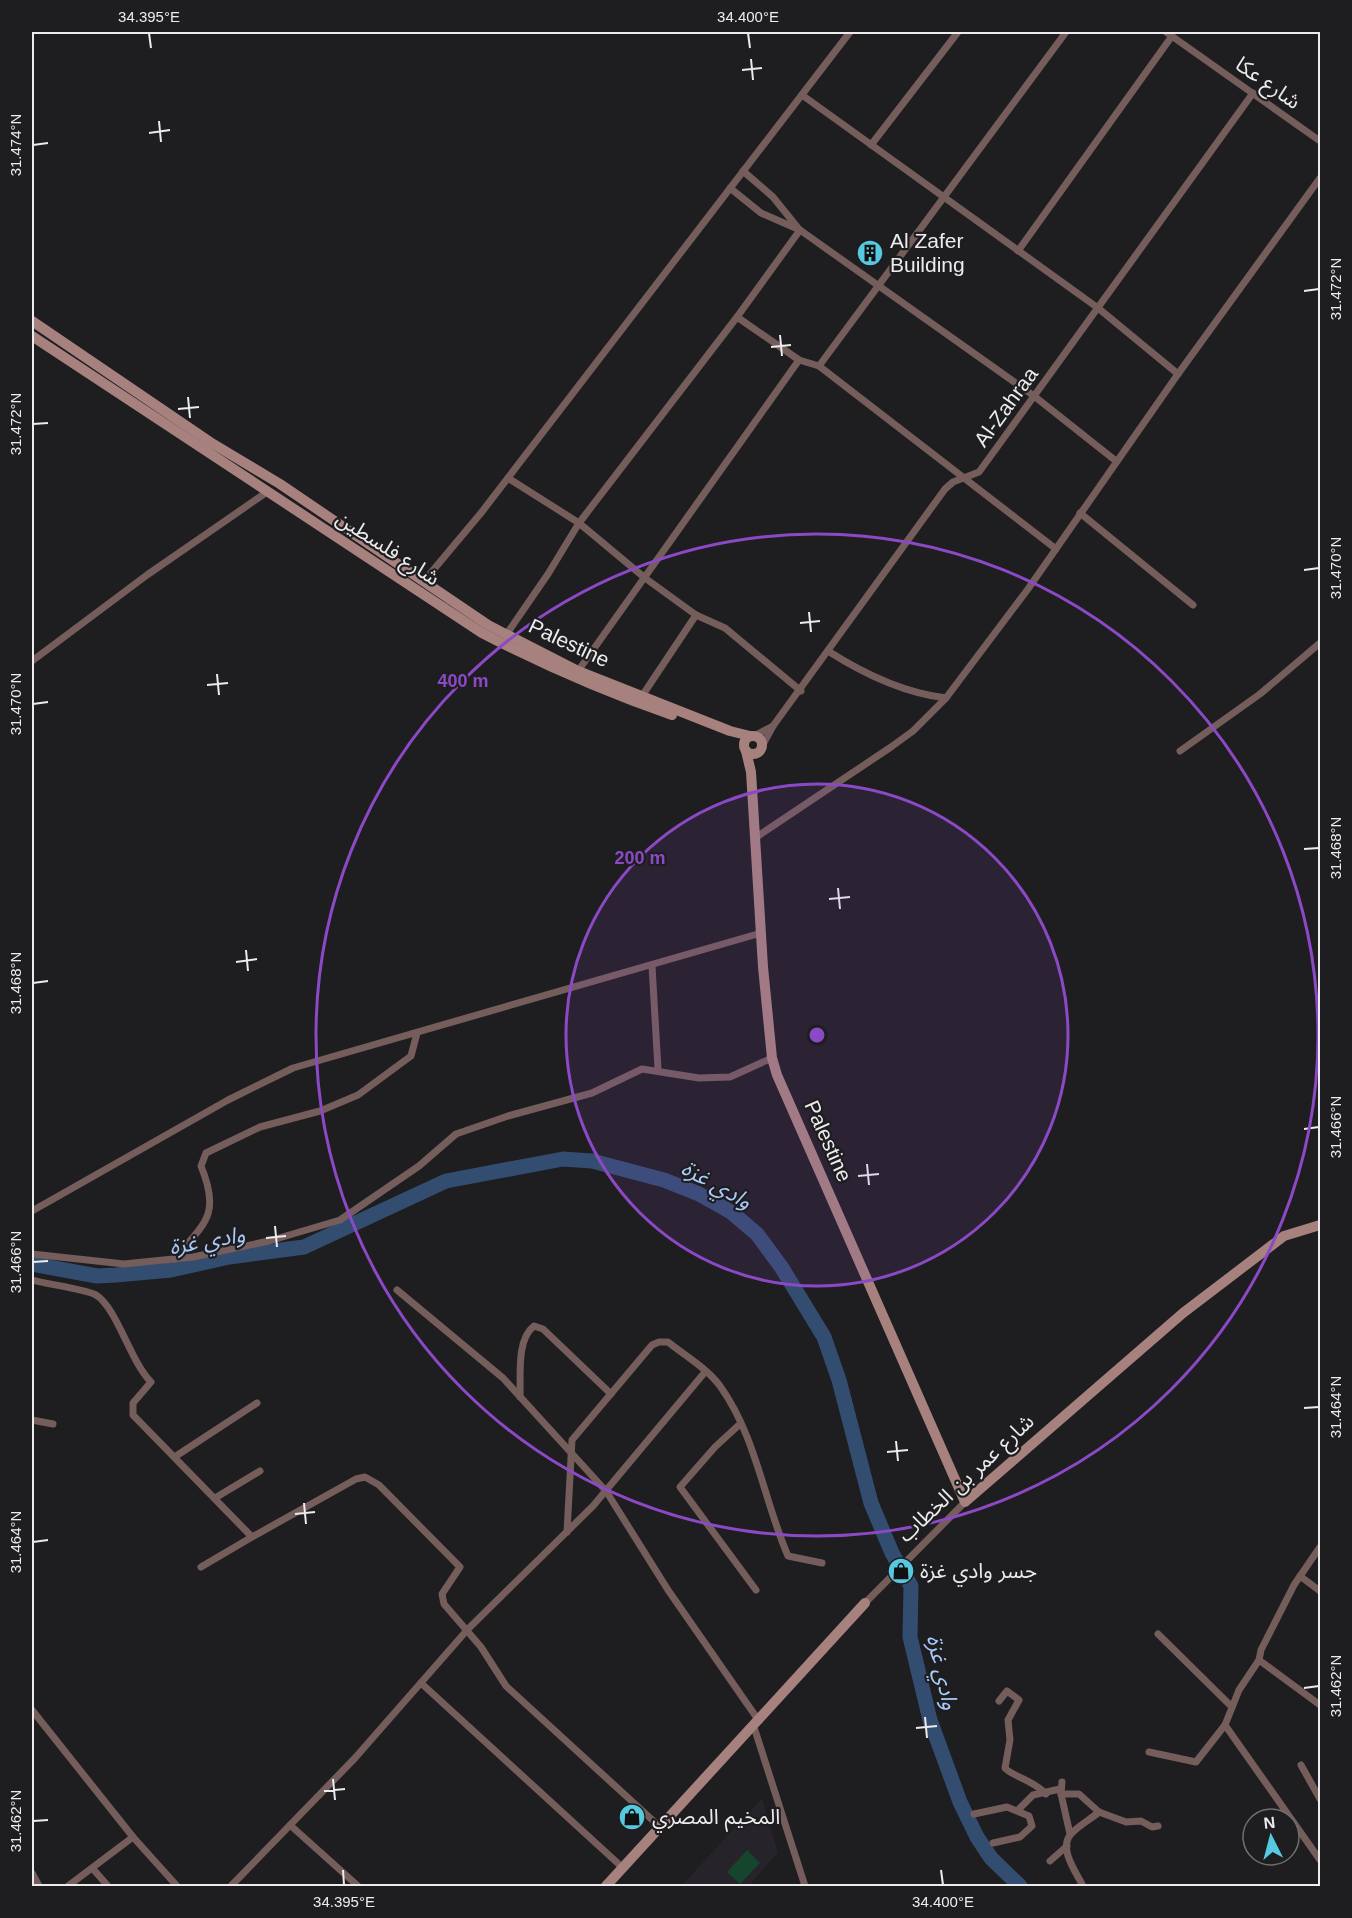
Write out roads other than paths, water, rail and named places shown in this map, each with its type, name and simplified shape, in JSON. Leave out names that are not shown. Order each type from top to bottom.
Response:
[{"type":"street","points":[[424,581],[508,478],[850,32]]},
{"type":"street","points":[[871,145],[958,32]]},
{"type":"street","points":[[819,366],[1066,32]]},
{"type":"street","points":[[1018,251],[1169,34]]},
{"type":"street","name":"شارع عكا","points":[[1169,34],[1320,141]]},
{"type":"street","name":"Al-Zahraa","points":[[753,750],[801,691],[945,489],[962,478],[979,472],[1253,93]]},
{"type":"street","points":[[802,95],[1098,308],[1178,374]]},
{"type":"street","points":[[743,171],[773,197],[800,230]]},
{"type":"street","points":[[755,838],[913,731],[946,698],[1056,549],[1116,461],[1320,178]]},
{"type":"street","points":[[730,188],[761,213],[800,230],[1034,396],[1116,461]]},
{"type":"street","points":[[506,635],[548,574],[579,523],[737,317],[800,230]]},
{"type":"street","points":[[737,317],[800,360],[819,366],[1056,549]]},
{"type":"street","name":"شارع فلسطين","points":[[32,321],[210,442],[280,484],[386,556]]},
{"type":"street","name":"شارع فلسطين","points":[[32,336],[482,633],[543,664],[609,693],[731,736],[753,750]]},
{"type":"street","points":[[578,671],[800,360]]},
{"type":"street","points":[[508,478],[579,523],[645,578],[696,615],[725,628],[801,691]]},
{"type":"street","points":[[32,662],[147,575],[267,492]]},
{"type":"street","points":[[1080,513],[1193,605]]},
{"type":"street","name":"Palestine","points":[[386,556],[506,635],[578,671],[730,731],[752,736]]},
{"type":"street","points":[[642,696],[696,615]]},
{"type":"street","points":[[1180,751],[1260,694],[1320,643]]},
{"type":"street","points":[[828,651],[866,675],[930,696],[946,698]]},
{"type":"street","name":"Al-Zahraa","points":[[752,736],[773,726]]},
{"type":"street","points":[[752,736],[760,740],[753,750]]},
{"type":"street","name":"Palestine","points":[[752,736],[745,741],[753,750],[751,772],[755,838],[772,1058],[777,1075],[965,1502]]},
{"type":"street","points":[[32,1211],[267,1079],[293,1068],[761,933]]},
{"type":"street","points":[[652,966],[658,1069]]},
{"type":"street","points":[[174,1259],[208,1218],[211,1204],[209,1185],[201,1166],[206,1153],[260,1127],[320,1111],[358,1095],[411,1056],[417,1033]]},
{"type":"street","points":[[32,1254],[124,1264],[174,1259],[269,1241],[340,1220],[419,1166],[456,1134],[508,1116],[592,1093],[642,1068],[699,1078],[730,1077],[772,1058]]},
{"type":"street","name":"شارع عمر بن الخطاب","points":[[606,1887],[865,1603],[965,1502],[1183,1313],[1284,1236],[1320,1225]]},
{"type":"street","points":[[32,1280],[96,1296],[112,1316],[139,1370],[151,1382],[133,1403],[133,1414],[252,1537]]},
{"type":"street","points":[[397,1290],[503,1378],[606,1491],[756,1724],[805,1887]]},
{"type":"street","points":[[520,1397],[523,1347],[527,1332],[534,1326],[543,1329],[611,1394]]},
{"type":"street","points":[[567,1532],[572,1440],[580,1427],[652,1345],[668,1342],[719,1383],[752,1449],[788,1556],[822,1563]]},
{"type":"street","points":[[231,1887],[355,1758],[468,1629],[606,1491],[705,1372]]},
{"type":"street","points":[[176,1456],[257,1403]]},
{"type":"street","points":[[32,1420],[53,1424]]},
{"type":"street","points":[[740,1424],[714,1447],[680,1487],[756,1590]]},
{"type":"street","points":[[215,1498],[260,1471]]},
{"type":"street","points":[[201,1567],[329,1493],[364,1477],[379,1485],[460,1568],[442,1594],[444,1604],[468,1629],[506,1686],[660,1827]]},
{"type":"street","points":[[1149,1752],[1197,1762],[1225,1725],[1239,1690],[1259,1660],[1261,1650],[1300,1576],[1320,1546]]},
{"type":"street","points":[[1300,1576],[1320,1591]]},
{"type":"street","points":[[1158,1635],[1232,1707]]},
{"type":"street","points":[[1259,1660],[1320,1705]]},
{"type":"street","points":[[421,1683],[623,1868]]},
{"type":"street","points":[[999,1701],[1007,1691],[1019,1700],[1008,1720],[1010,1740],[1005,1768],[1008,1773],[1037,1784],[1046,1794]]},
{"type":"street","points":[[32,1710],[133,1837],[177,1887]]},
{"type":"street","points":[[1225,1725],[1319,1856]]},
{"type":"street","points":[[1301,1766],[1320,1799]]},
{"type":"street","points":[[1061,1789],[1070,1834],[1067,1854],[1083,1887]]},
{"type":"street","points":[[1018,1810],[1033,1796],[1061,1789],[1079,1794],[1099,1812],[1126,1822],[1141,1821],[1152,1827],[1158,1826]]},
{"type":"street","points":[[974,1814],[1007,1807],[1029,1815],[1032,1826],[1020,1837],[993,1843]]},
{"type":"street","points":[[1070,1834],[1099,1812]]},
{"type":"street","points":[[290,1825],[358,1887]]},
{"type":"street","points":[[68,1887],[133,1837]]},
{"type":"street","points":[[1050,1861],[1067,1846]]},
{"type":"street","points":[[93,1869],[108,1887]]},
{"type":"street","points":[[32,1873],[39,1887]]},
{"type":"waterway","name":"وادي غزة","points":[[32,1264],[97,1276],[116,1275],[171,1270],[229,1257],[304,1247],[446,1181],[563,1159],[592,1161],[664,1180],[699,1194],[731,1212],[757,1234],[782,1268],[824,1337],[839,1380],[871,1503],[892,1553],[911,1586],[910,1637],[930,1720],[960,1802],[977,1837],[991,1858],[1020,1886]]},
{"type":"place","name":"Al Zafer Building","points":[[870,253]]},
{"type":"place","name":"جسر وادي غزة","points":[[901,1571]]},
{"type":"place","name":"المخيم المصري","points":[[632,1817]]}]
